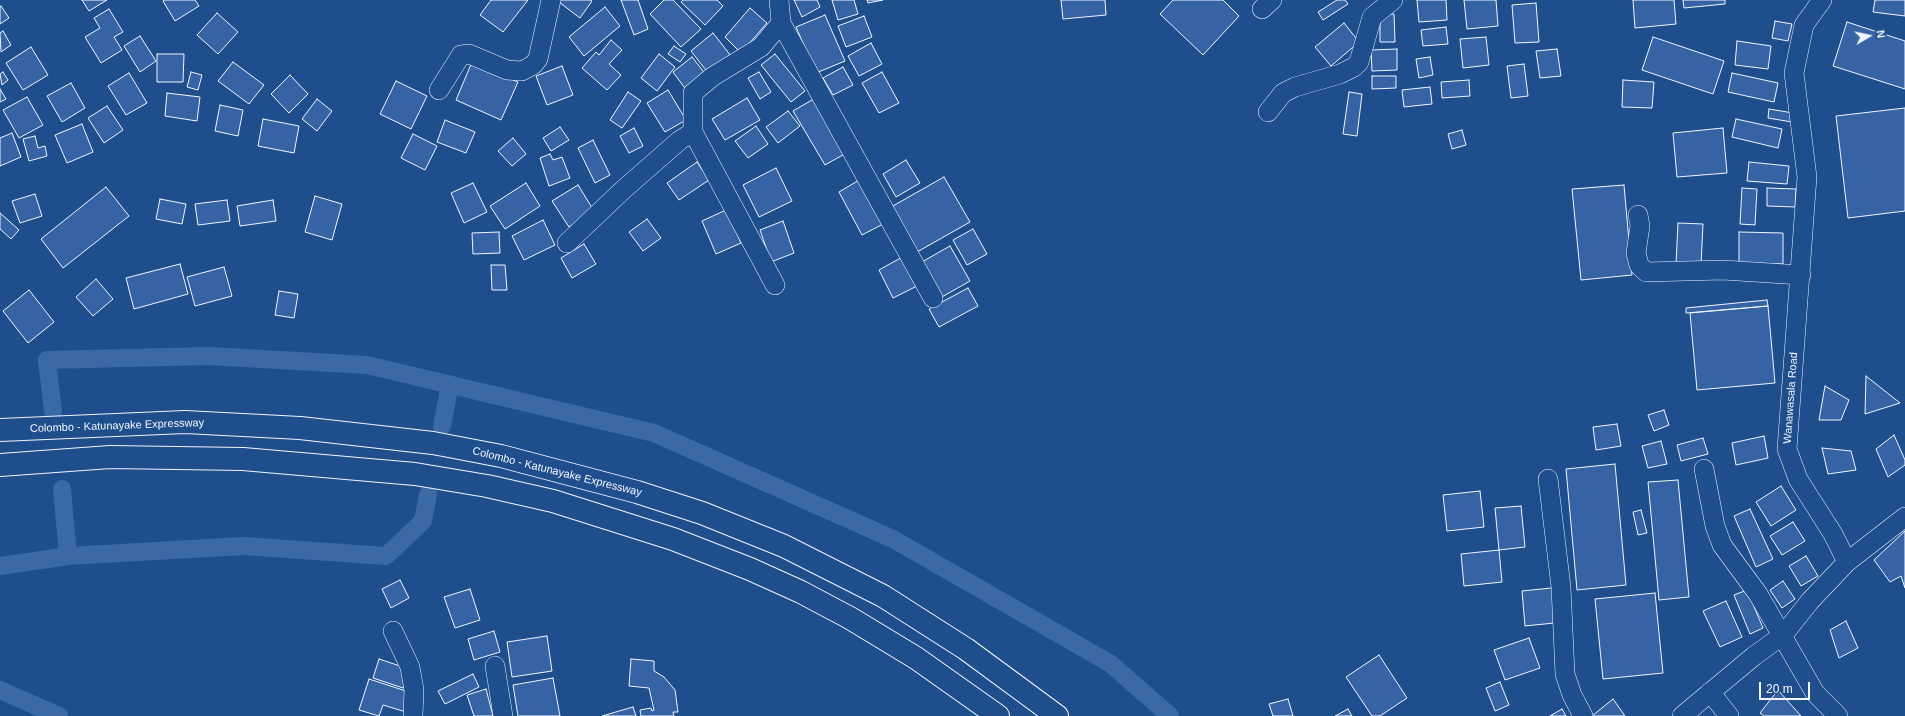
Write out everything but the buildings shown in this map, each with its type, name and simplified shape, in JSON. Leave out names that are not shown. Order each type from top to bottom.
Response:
[{"type":"highway","name":"Colombo - Katunayake Expressway","points":[[0,430],[185,422],[300,428],[432,443],[501,456],[586,478],[637,492],[710,516],[784,546],[869,589],[966,649],[1057,716]]},
{"type":"highway","points":[[0,465],[110,457],[243,459],[415,474],[487,486],[553,501],[673,539],[750,569],[802,592],[850,618],[916,658],[998,716]]},
{"type":"street","points":[[439,90],[461,55],[469,54],[508,70],[522,71],[533,65],[538,59],[551,0]]},
{"type":"street","points":[[779,0],[781,23],[933,298]]},
{"type":"street","points":[[1268,112],[1284,93],[1295,87],[1340,74],[1354,67],[1359,62],[1372,16],[1393,0]]},
{"type":"street","name":"Wanawasala Road","points":[[1822,0],[1804,25],[1794,73],[1807,176],[1801,275],[1787,449],[1798,479],[1833,534],[1847,562]]},
{"type":"street","points":[[775,285],[693,132],[693,93],[712,77],[761,47],[781,23]]},
{"type":"street","points":[[567,243],[624,189],[680,140],[693,132]]},
{"type":"street","points":[[1638,215],[1640,226],[1636,253],[1639,265],[1646,272],[1723,270],[1801,275]]},
{"type":"street","points":[[1704,469],[1715,526],[1722,544],[1758,594],[1783,635],[1815,693],[1838,716]]},
{"type":"street","points":[[1548,479],[1561,587],[1565,674],[1572,695],[1583,716]]},
{"type":"street","points":[[1682,716],[1754,656],[1783,635],[1810,601],[1847,562],[1905,517]]},
{"type":"street","points":[[393,631],[410,668],[414,690],[413,716]]},
{"type":"street","points":[[494,666],[503,716]]},
{"type":"street","points":[[1710,692],[1729,716]]},
{"type":"waterway","points":[[53,411],[47,360],[209,356],[367,365],[654,433],[893,539],[1111,664],[1170,716]]},
{"type":"waterway","points":[[442,426],[450,384]]},
{"type":"waterway","points":[[62,489],[68,556]]},
{"type":"waterway","points":[[0,566],[68,556],[244,546],[386,556],[423,521],[428,494]]},
{"type":"waterway","points":[[0,690],[59,716]]}]
